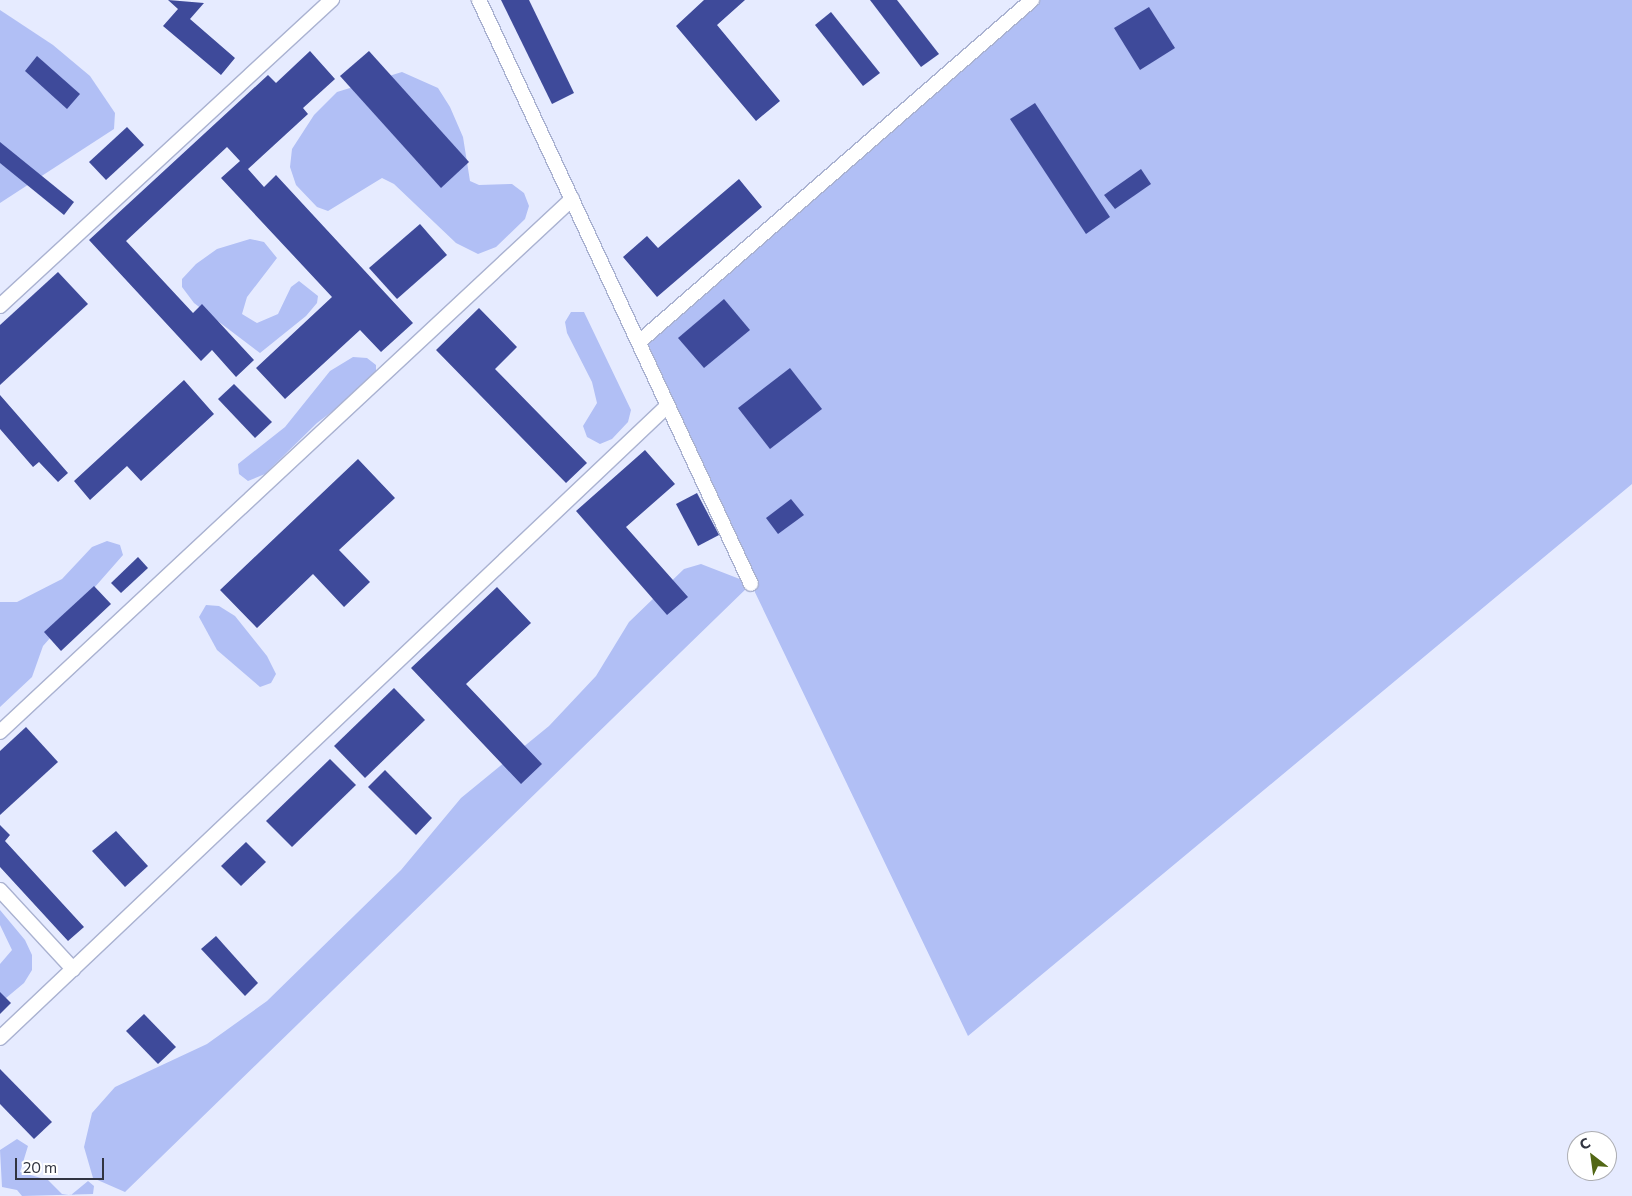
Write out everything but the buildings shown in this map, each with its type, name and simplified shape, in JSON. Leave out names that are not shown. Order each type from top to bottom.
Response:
[{"type":"lane","points":[[0,306],[332,0]]},
{"type":"lane","points":[[479,0],[639,342],[666,407],[751,584]]},
{"type":"lane","points":[[639,342],[1032,0]]},
{"type":"lane","points":[[0,732],[572,199]]},
{"type":"lane","points":[[0,1038],[666,407]]},
{"type":"lane","points":[[0,890],[73,969]]},
{"type":"shaded area","points":[[1032,0],[1632,0],[1632,484],[968,1036],[751,584],[125,1192],[93,1178],[84,1147],[92,1113],[115,1087],[207,1044],[267,1001],[401,870],[461,798],[549,726],[596,676],[629,622],[684,569],[701,564],[750,583],[639,342]]},
{"type":"shaded area","points":[[0,10],[53,45],[90,76],[115,113],[114,129],[0,203]]},
{"type":"shaded area","points":[[402,72],[438,88],[450,107],[463,137],[470,181],[479,185],[512,184],[524,193],[529,206],[525,219],[496,247],[478,254],[456,243],[394,184],[382,178],[328,211],[317,207],[296,185],[290,167],[292,149],[314,115],[337,92]]},
{"type":"shaded area","points":[[250,239],[264,242],[277,258],[247,297],[242,314],[257,323],[278,314],[291,287],[299,281],[318,296],[317,303],[306,316],[260,353],[194,303],[182,287],[182,279],[196,264],[217,249]]},
{"type":"shaded area","points":[[571,312],[584,312],[631,410],[628,422],[612,439],[600,444],[587,437],[583,426],[597,403],[592,382],[567,333],[565,322]]},
{"type":"shaded area","points":[[353,357],[367,358],[376,365],[376,373],[358,392],[317,423],[265,474],[248,481],[239,474],[238,464],[285,427],[330,371]]},
{"type":"shaded area","points":[[107,541],[120,545],[123,555],[43,646],[32,677],[0,707],[0,602],[17,602],[62,579],[92,547]]},
{"type":"shaded area","points":[[206,605],[219,606],[235,616],[267,656],[276,674],[271,683],[260,687],[217,650],[199,617]]},
{"type":"shaded area","points":[[0,910],[25,940],[32,955],[32,970],[24,983],[0,1003],[0,964],[12,950],[0,925]]},
{"type":"shaded area","points":[[17,1139],[28,1146],[20,1172],[48,1180],[62,1194],[68,1195],[22,1196],[17,1190],[2,1187],[0,1150]]},
{"type":"shaded area","points":[[88,1181],[94,1186],[93,1194],[71,1195]]}]
